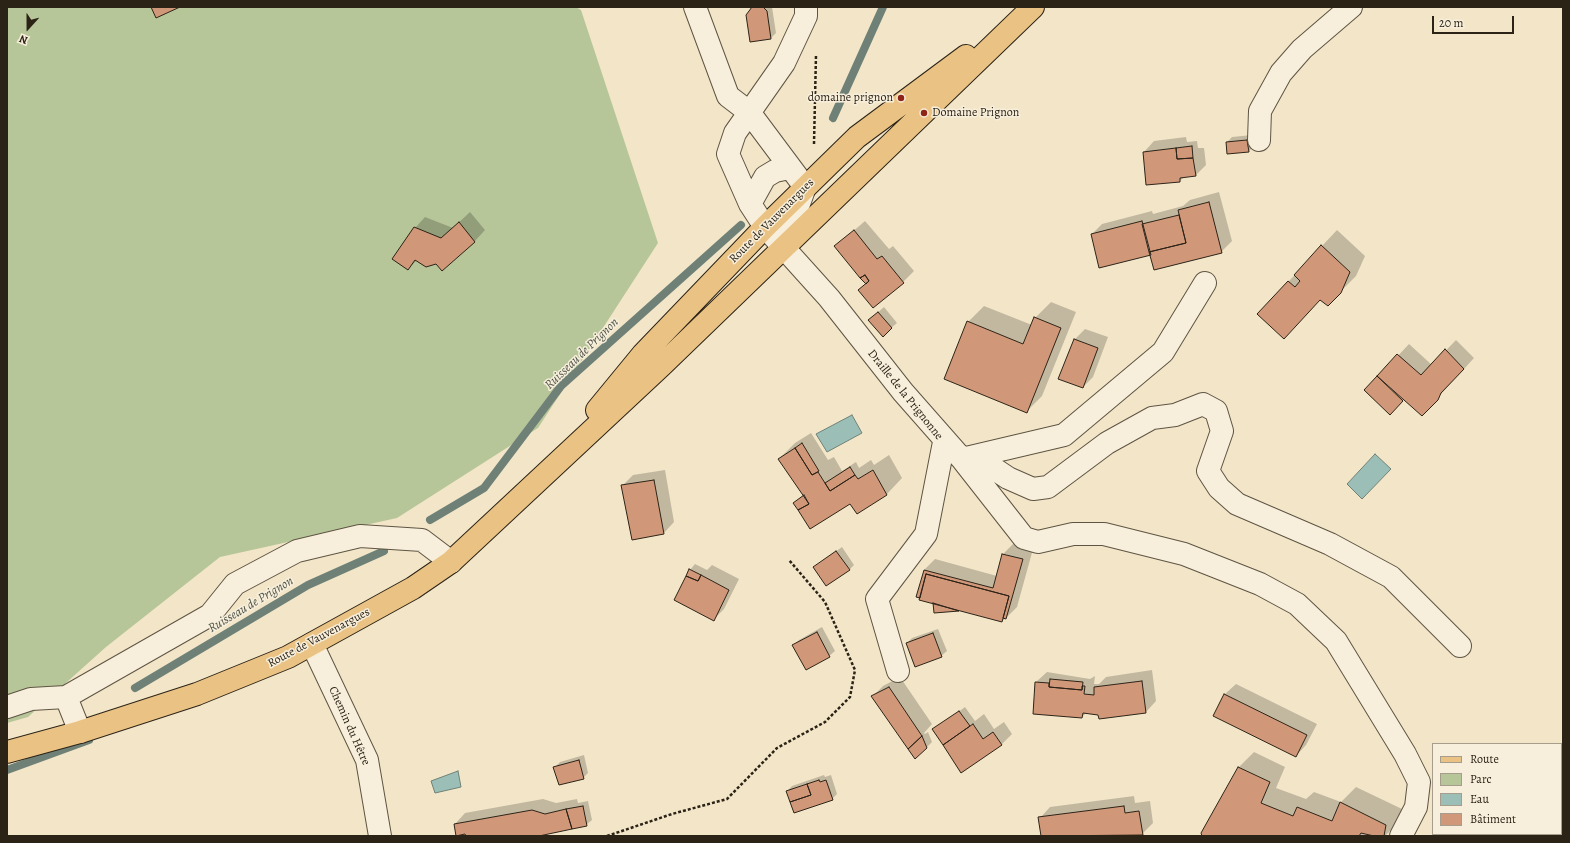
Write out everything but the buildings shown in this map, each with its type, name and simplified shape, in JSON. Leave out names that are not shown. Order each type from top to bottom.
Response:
[{"type":"main road","name":"Route de Vauvenargues","points":[[548,472],[643,354],[765,227],[857,137],[1033,7]]},
{"type":"main road","name":"Route de Vauvenargues","points":[[7,752],[80,732],[197,694],[288,657],[413,588],[451,562],[661,366],[1033,7]]},
{"type":"street","points":[[695,7],[728,96],[749,112],[789,168],[805,187],[784,248]]},
{"type":"street","name":"Draille de la Prignonne","points":[[806,7],[806,16],[784,63],[735,133],[728,154],[750,204],[765,227],[829,298],[902,392],[944,442],[926,534],[876,599],[898,671]]},
{"type":"street","points":[[1259,140],[1260,111],[1280,73],[1302,49],[1351,7]]},
{"type":"street","points":[[750,204],[765,177],[775,171],[789,168]]},
{"type":"street","points":[[968,457],[1064,435],[1163,352],[1205,283]]},
{"type":"street","points":[[944,442],[968,457],[1033,489],[1048,487],[1107,443],[1152,418],[1175,415],[1203,404],[1216,411],[1222,431],[1208,471],[1219,488],[1237,504],[1330,544],[1391,577],[1460,646]]},
{"type":"street","points":[[968,457],[1024,538],[1038,542],[1073,534],[1104,534],[1184,554],[1260,584],[1297,604],[1336,640],[1405,754],[1419,782],[1416,807],[1401,836]]},
{"type":"street","points":[[7,706],[31,698],[66,697],[210,615],[235,584],[297,551],[360,536],[422,540],[451,562]]},
{"type":"street","name":"Chemin du Hêtre","points":[[312,644],[367,760],[380,836]]},
{"type":"street","points":[[66,697],[80,732]]},
{"type":"path","points":[[813,149],[816,50]]},
{"type":"path","points":[[607,836],[672,814],[727,799],[777,748],[825,722],[850,697],[855,670],[826,602],[789,560]]},
{"type":"green space","points":[[7,7],[576,7],[581,10],[658,243],[538,428],[397,518],[220,557],[106,647],[28,717],[7,723]]},
{"type":"water","points":[[852,415],[862,433],[827,452],[816,434]]},
{"type":"water","points":[[1375,454],[1391,469],[1362,499],[1347,484]]},
{"type":"water","points":[[458,771],[461,787],[435,793],[431,781]]},
{"type":"waterway","name":"Ruisseau de Prignon","points":[[833,118],[883,7]]},
{"type":"waterway","name":"Ruisseau de Prignon","points":[[430,520],[484,488],[561,386],[741,225]]},
{"type":"waterway","name":"Ruisseau de Prignon","points":[[135,688],[308,585],[384,551]]},
{"type":"waterway","name":"Ruisseau de Prignon","points":[[7,770],[89,740]]},
{"type":"place","name":"domaine prignon","points":[[901,98]]},
{"type":"place","name":"Domaine Prignon","points":[[924,113]]}]
